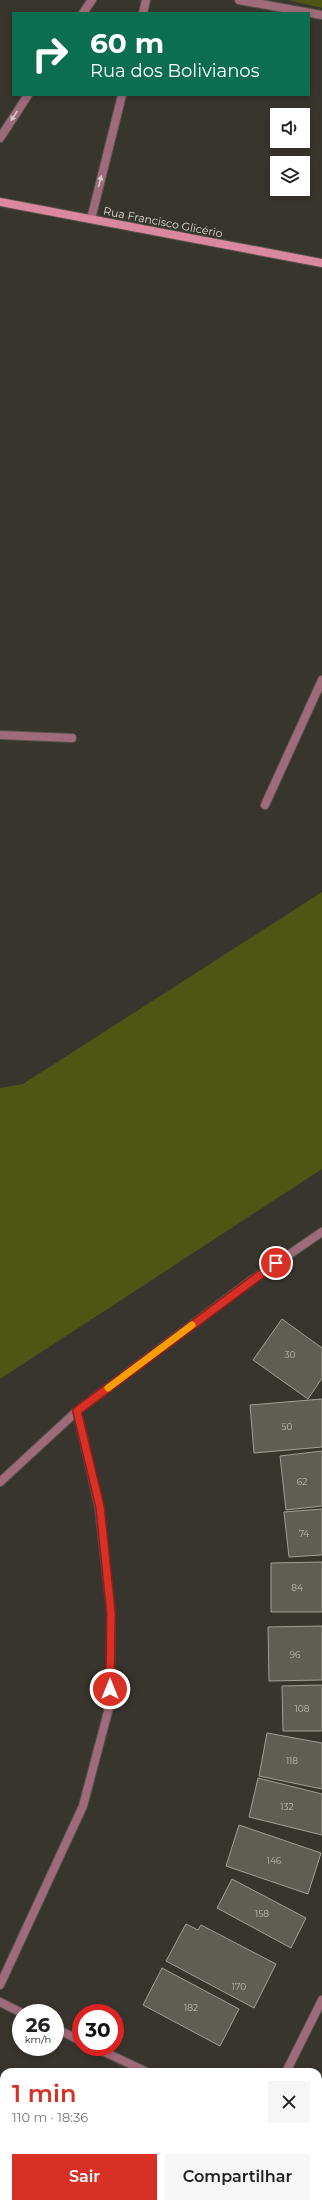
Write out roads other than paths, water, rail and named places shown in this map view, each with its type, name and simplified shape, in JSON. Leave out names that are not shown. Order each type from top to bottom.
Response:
[{"type":"street","points":[[84,12],[92,0]]},
{"type":"street","points":[[142,12],[146,0]]},
{"type":"street","points":[[239,0],[305,12]]},
{"type":"street","points":[[310,13],[322,15]]},
{"type":"street","points":[[0,138],[27,96]]},
{"type":"street","points":[[91,219],[122,96]]},
{"type":"street","name":"Rua Francisco Glicério","points":[[0,202],[322,264]]},
{"type":"street","points":[[265,805],[322,680]]},
{"type":"street","points":[[0,735],[72,738]]},
{"type":"street","points":[[0,1482],[77,1411],[249,1282],[322,1232]]},
{"type":"street","points":[[0,1986],[83,1806],[110,1704],[111,1613],[100,1507],[77,1411]]},
{"type":"street","points":[[288,2068],[322,2000]]},
{"type":"street","points":[[0,2002],[12,2008]]},
{"type":"street","points":[[113,2056],[139,2068]]}]
